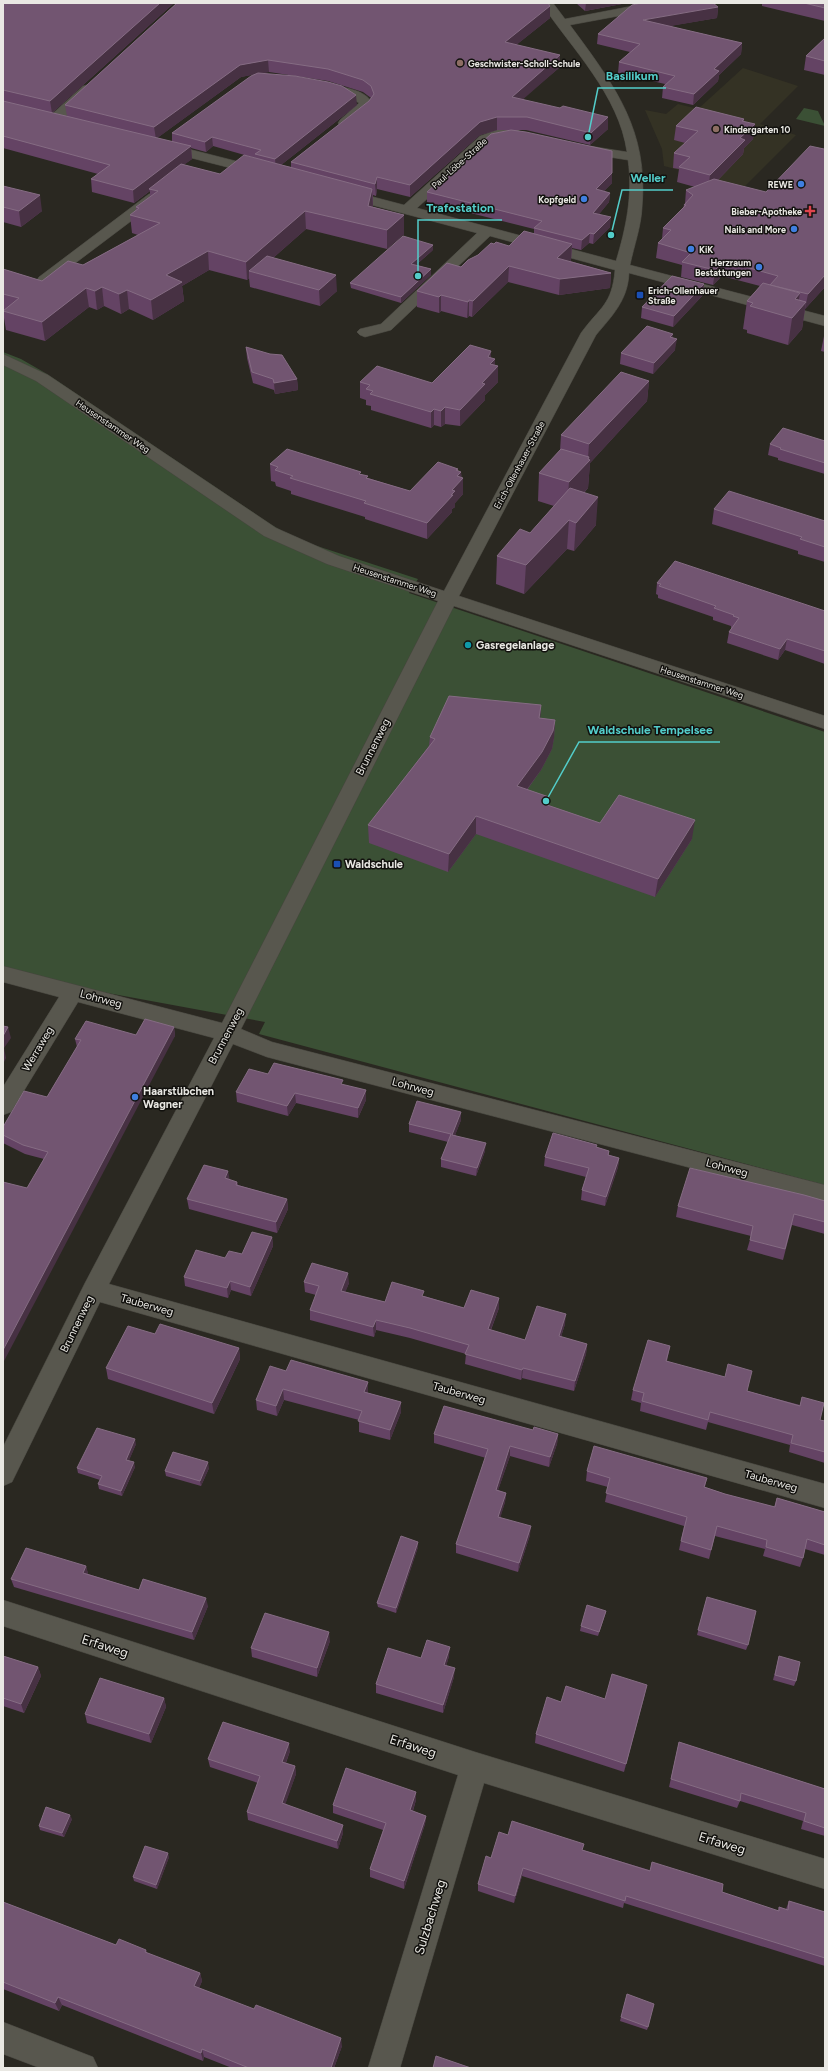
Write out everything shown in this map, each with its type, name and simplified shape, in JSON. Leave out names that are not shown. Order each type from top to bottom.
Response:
[{"type":"street","name":"Erich-Ollenhauer-Straße","points":[[547,3],[563,23],[612,93],[626,124],[635,157],[638,179],[636,212],[622,266],[620,291],[615,301],[589,333]]},
{"type":"street","points":[[563,23],[667,3]]},
{"type":"street","points":[[55,119],[95,83]]},
{"type":"street","points":[[311,84],[355,95],[366,101],[366,105],[363,109],[333,133]]},
{"type":"street","points":[[40,116],[70,123]]},
{"type":"street","name":"Paul-Löbe-Straße","points":[[407,210],[485,138],[505,133],[527,135]]},
{"type":"street","points":[[171,136],[152,143],[278,176]]},
{"type":"street","points":[[572,146],[615,155],[635,157]]},
{"type":"street","points":[[190,170],[206,157]]},
{"type":"street","points":[[36,286],[167,187]]},
{"type":"street","points":[[331,190],[825,320]]},
{"type":"street","points":[[365,332],[386,327],[487,231]]},
{"type":"street","name":"Erich-Ollenhauer-Straße","points":[[449,598],[589,333],[601,295],[622,266]]},
{"type":"street","name":"Heusenstammer Weg","points":[[3,359],[42,378],[253,521],[282,539],[334,560],[825,723]]},
{"type":"street","name":"Brunnenweg","points":[[3,1474],[94,1290],[449,598]]},
{"type":"street","name":"Lohrweg","points":[[3,974],[227,1033],[267,1049],[825,1194]]},
{"type":"street","name":"Werraweg","points":[[3,1106],[73,992]]},
{"type":"street","name":"Tauberweg","points":[[94,1290],[825,1496]]},
{"type":"street","name":"Erfaweg","points":[[3,1613],[475,1766],[825,1874]]},
{"type":"street","name":"Sulzbachweg","points":[[384,2068],[475,1766]]},
{"type":"street","points":[[3,2038],[82,2068]]},
{"type":"shaded area","name":"Kindergarten 10","points":[[743,68],[798,86],[760,124],[796,135],[744,187],[664,166],[662,149],[645,110],[666,114],[678,104],[698,109]]},
{"type":"green space","points":[[804,108],[818,111],[825,126],[796,119]]},
{"type":"green space","points":[[3,352],[21,359],[47,374],[292,537],[418,579],[409,593],[825,732],[825,1185],[259,1034],[265,1022],[75,987],[3,968]]},
{"type":"building","points":[[3,3],[160,3],[50,101],[3,90]]},
{"type":"building","points":[[177,3],[548,3],[550,6],[505,42],[560,55],[512,97],[560,108],[563,106],[608,117],[591,133],[527,117],[497,117],[480,122],[410,185],[377,177],[375,184],[291,162],[369,101],[374,94],[371,86],[363,80],[328,69],[268,60],[240,65],[154,127],[65,105]]},
{"type":"building","points":[[641,3],[713,3],[718,7],[643,20],[742,43],[714,69],[719,71],[694,94],[663,87],[675,76],[619,62],[640,44],[598,34],[632,5]]},
{"type":"building","points":[[804,3],[825,3],[825,8]]},
{"type":"building","points":[[825,38],[825,61],[806,56]]},
{"type":"building","points":[[258,73],[295,76],[328,82],[342,86],[356,95],[275,159],[255,154],[261,150],[212,137],[205,142],[172,133],[251,76]]},
{"type":"building","points":[[3,101],[191,146],[133,190],[91,179],[110,165],[3,136]]},
{"type":"building","points":[[696,107],[744,119],[742,121],[755,124],[740,138],[745,140],[710,175],[679,167],[690,157],[674,153],[698,131],[676,126]]},
{"type":"building","points":[[511,130],[612,151],[612,173],[596,189],[610,193],[593,213],[611,217],[594,234],[590,233],[582,240],[534,228],[542,221],[427,192],[491,134]]},
{"type":"building","points":[[810,146],[825,148],[825,275],[808,294],[770,285],[778,276],[724,261],[715,270],[682,262],[691,253],[658,243],[671,230],[663,228],[686,205],[684,205],[693,195],[686,190],[714,179],[766,192]]},
{"type":"building","points":[[244,155],[372,189],[368,206],[404,215],[387,230],[305,211],[246,262],[208,251],[166,275],[182,282],[151,300],[127,290],[119,294],[102,287],[95,291],[86,288],[42,322],[3,311],[19,298],[3,294],[3,269],[42,281],[68,261],[83,265],[160,223],[130,215],[139,208],[136,207],[158,191],[149,189],[181,164],[220,174]]},
{"type":"building","points":[[3,186],[40,195],[19,211],[3,207]]},
{"type":"building","points":[[524,231],[572,244],[557,258],[611,273],[560,279],[509,266],[473,301],[469,300],[468,302],[441,295],[439,297],[417,291],[447,263],[461,267],[468,260],[478,255],[491,243],[494,244],[496,242],[509,246]]},
{"type":"building","points":[[403,236],[433,245],[411,264],[431,269],[401,297],[350,283]]},
{"type":"building","points":[[267,256],[336,275],[319,290],[249,271]]},
{"type":"building","points":[[672,276],[704,284],[674,316],[642,307]]},
{"type":"building","points":[[763,283],[800,293],[795,299],[806,302],[792,318],[750,306],[753,303],[747,301]]},
{"type":"building","points":[[647,326],[673,334],[670,337],[677,339],[654,363],[621,353]]},
{"type":"building","points":[[470,345],[491,351],[488,357],[495,359],[490,364],[498,366],[482,383],[485,384],[460,410],[445,407],[441,411],[434,409],[431,412],[370,394],[373,391],[366,389],[370,385],[360,382],[377,366],[432,383]]},
{"type":"building","points":[[246,347],[270,354],[282,355],[297,379],[274,383],[273,379],[252,372]]},
{"type":"building","points":[[621,372],[649,381],[589,444],[561,435]]},
{"type":"building","points":[[783,428],[825,441],[825,463],[780,449],[781,448],[770,444]]},
{"type":"building","points":[[287,449],[361,472],[359,474],[368,476],[366,478],[410,491],[438,462],[458,469],[456,470],[461,472],[457,476],[463,478],[452,490],[455,491],[451,495],[453,495],[427,523],[364,503],[366,501],[290,478],[293,476],[275,470],[278,467],[270,464]]},
{"type":"building","points":[[561,449],[589,457],[588,459],[590,460],[569,482],[539,473]]},
{"type":"building","points":[[570,488],[598,497],[576,523],[569,520],[526,565],[497,556],[520,529],[530,533]]},
{"type":"building","points":[[729,491],[825,521],[825,547],[800,539],[802,537],[714,509]]},
{"type":"building","points":[[675,561],[825,611],[825,651],[787,639],[780,649],[729,632],[739,618],[714,608],[716,606],[659,586],[661,584],[657,583]]},
{"type":"building","points":[[449,696],[541,705],[539,718],[555,720],[553,731],[542,752],[517,786],[549,797],[544,804],[600,823],[619,795],[695,820],[658,879],[476,816],[449,854],[368,825],[435,739],[430,737]]},
{"type":"building","points":[[145,1019],[174,1027],[3,1350],[3,1182],[27,1188],[48,1152],[23,1145],[3,1135],[3,1127],[24,1091],[47,1097],[81,1040],[75,1039],[86,1021],[136,1035]]},
{"type":"building","points":[[3,1026],[8,1027],[3,1036]]},
{"type":"building","points":[[274,1063],[343,1080],[341,1084],[366,1090],[358,1108],[295,1093],[287,1106],[236,1092],[249,1069],[268,1074]]},
{"type":"building","points":[[417,1101],[461,1112],[452,1135],[486,1143],[477,1168],[441,1159],[451,1134],[409,1124]]},
{"type":"building","points":[[553,1133],[597,1145],[596,1147],[609,1151],[608,1155],[619,1158],[606,1197],[582,1190],[589,1168],[545,1157]]},
{"type":"building","points":[[204,1165],[228,1171],[225,1178],[237,1182],[236,1185],[287,1199],[276,1222],[187,1199]]},
{"type":"building","points":[[690,1168],[825,1201],[825,1222],[794,1214],[785,1249],[750,1240],[753,1226],[678,1206]]},
{"type":"building","points":[[252,1232],[272,1237],[250,1287],[230,1281],[227,1288],[184,1277],[196,1250],[225,1258],[229,1251],[242,1254]]},
{"type":"building","points":[[312,1263],[348,1273],[341,1291],[385,1302],[392,1282],[424,1291],[422,1296],[464,1308],[471,1290],[499,1298],[488,1329],[525,1340],[537,1306],[566,1314],[559,1336],[587,1344],[575,1381],[523,1368],[522,1370],[465,1354],[469,1345],[410,1328],[376,1320],[373,1327],[310,1310],[319,1286],[304,1282]]},
{"type":"building","points":[[160,1324],[239,1348],[212,1403],[106,1368],[128,1326],[155,1334]]},
{"type":"building","points":[[648,1340],[670,1346],[666,1361],[725,1377],[728,1364],[752,1371],[747,1391],[800,1406],[802,1397],[824,1403],[820,1420],[825,1421],[825,1452],[791,1443],[793,1435],[710,1412],[708,1420],[642,1401],[644,1393],[633,1390]]},
{"type":"building","points":[[291,1360],[368,1382],[364,1392],[401,1402],[390,1430],[358,1421],[362,1411],[283,1389],[276,1406],[256,1400],[270,1366],[286,1371]]},
{"type":"building","points":[[444,1406],[533,1430],[534,1427],[558,1434],[550,1457],[510,1446],[496,1490],[506,1493],[498,1517],[531,1526],[519,1563],[456,1544],[488,1449],[434,1434]]},
{"type":"building","points":[[97,1428],[135,1439],[126,1460],[134,1462],[121,1491],[98,1484],[102,1476],[77,1468]]},
{"type":"building","points":[[594,1446],[707,1478],[704,1487],[725,1494],[775,1507],[777,1498],[825,1512],[825,1545],[807,1539],[803,1558],[766,1547],[767,1540],[717,1526],[711,1550],[681,1541],[687,1517],[606,1493],[610,1478],[587,1471]]},
{"type":"building","points":[[173,1452],[208,1462],[200,1481],[165,1471]]},
{"type":"building","points":[[401,1536],[418,1542],[396,1608],[377,1603]]},
{"type":"building","points":[[26,1548],[86,1566],[83,1573],[139,1590],[143,1579],[206,1598],[192,1632],[11,1579]]},
{"type":"building","points":[[707,1597],[756,1611],[748,1645],[698,1630]]},
{"type":"building","points":[[587,1605],[606,1611],[599,1632],[581,1626]]},
{"type":"building","points":[[265,1613],[329,1632],[317,1668],[251,1648]]},
{"type":"building","points":[[427,1640],[450,1647],[444,1665],[455,1668],[443,1705],[376,1684],[388,1648],[421,1658]]},
{"type":"building","points":[[3,1656],[38,1667],[21,1704],[3,1698]]},
{"type":"building","points":[[779,1656],[800,1662],[796,1681],[775,1675]]},
{"type":"building","points":[[612,1674],[647,1685],[626,1764],[536,1734],[547,1697],[561,1702],[566,1686],[605,1699]]},
{"type":"building","points":[[100,1678],[164,1698],[149,1734],[85,1714]]},
{"type":"building","points":[[223,1722],[289,1743],[282,1762],[295,1766],[282,1803],[343,1825],[337,1841],[247,1812],[260,1776],[208,1759]]},
{"type":"building","points":[[679,1742],[825,1789],[825,1828],[804,1821],[806,1813],[741,1793],[740,1801],[671,1779]]},
{"type":"building","points":[[346,1768],[416,1792],[410,1810],[426,1816],[404,1881],[370,1869],[386,1823],[333,1805]]},
{"type":"building","points":[[46,1807],[70,1815],[62,1833],[39,1826]]},
{"type":"building","points":[[512,1821],[584,1844],[582,1850],[650,1871],[652,1862],[723,1884],[722,1892],[779,1911],[779,1907],[788,1910],[789,1901],[825,1912],[825,1958],[626,1896],[625,1901],[523,1868],[515,1896],[478,1884],[486,1856],[491,1858],[499,1832],[508,1835]]},
{"type":"building","points":[[145,1846],[168,1853],[156,1885],[133,1877]]},
{"type":"building","points":[[3,1902],[116,1945],[119,1939],[146,1950],[145,1952],[200,1973],[194,1986],[254,2009],[256,2005],[341,2038],[331,2068],[249,2068],[202,2049],[201,2053],[58,1997],[55,2003],[3,1982]]},
{"type":"building","points":[[627,1994],[654,2004],[648,2027],[621,2017]]},
{"type":"building","points":[[436,2056],[471,2068],[433,2068]]},
{"type":"place","name":"Geschwister-Scholl-Schule","points":[[460,63]]},
{"type":"place","name":"Kindergarten 10","points":[[716,129]]},
{"type":"place","name":"Basilikum","points":[[588,137]]},
{"type":"place","name":"REWE","points":[[801,184]]},
{"type":"place","name":"Kopfgeld","points":[[584,199]]},
{"type":"place","name":"Bieber-Apotheke","points":[[810,211]]},
{"type":"place","name":"Nails and More","points":[[794,229]]},
{"type":"place","name":"Weller","points":[[611,235]]},
{"type":"place","name":"KiK","points":[[691,249]]},
{"type":"place","name":"Herzraum Bestattungen","points":[[759,267]]},
{"type":"place","name":"Trafostation","points":[[418,276]]},
{"type":"place","name":"Erich-Ollenhauer Straße","points":[[640,295]]},
{"type":"place","name":"Gasregelanlage","points":[[468,645]]},
{"type":"place","name":"Waldschule Tempelsee","points":[[546,801]]},
{"type":"place","name":"Waldschule","points":[[337,864]]},
{"type":"place","name":"Haarstübchen Wagner","points":[[135,1097]]}]
